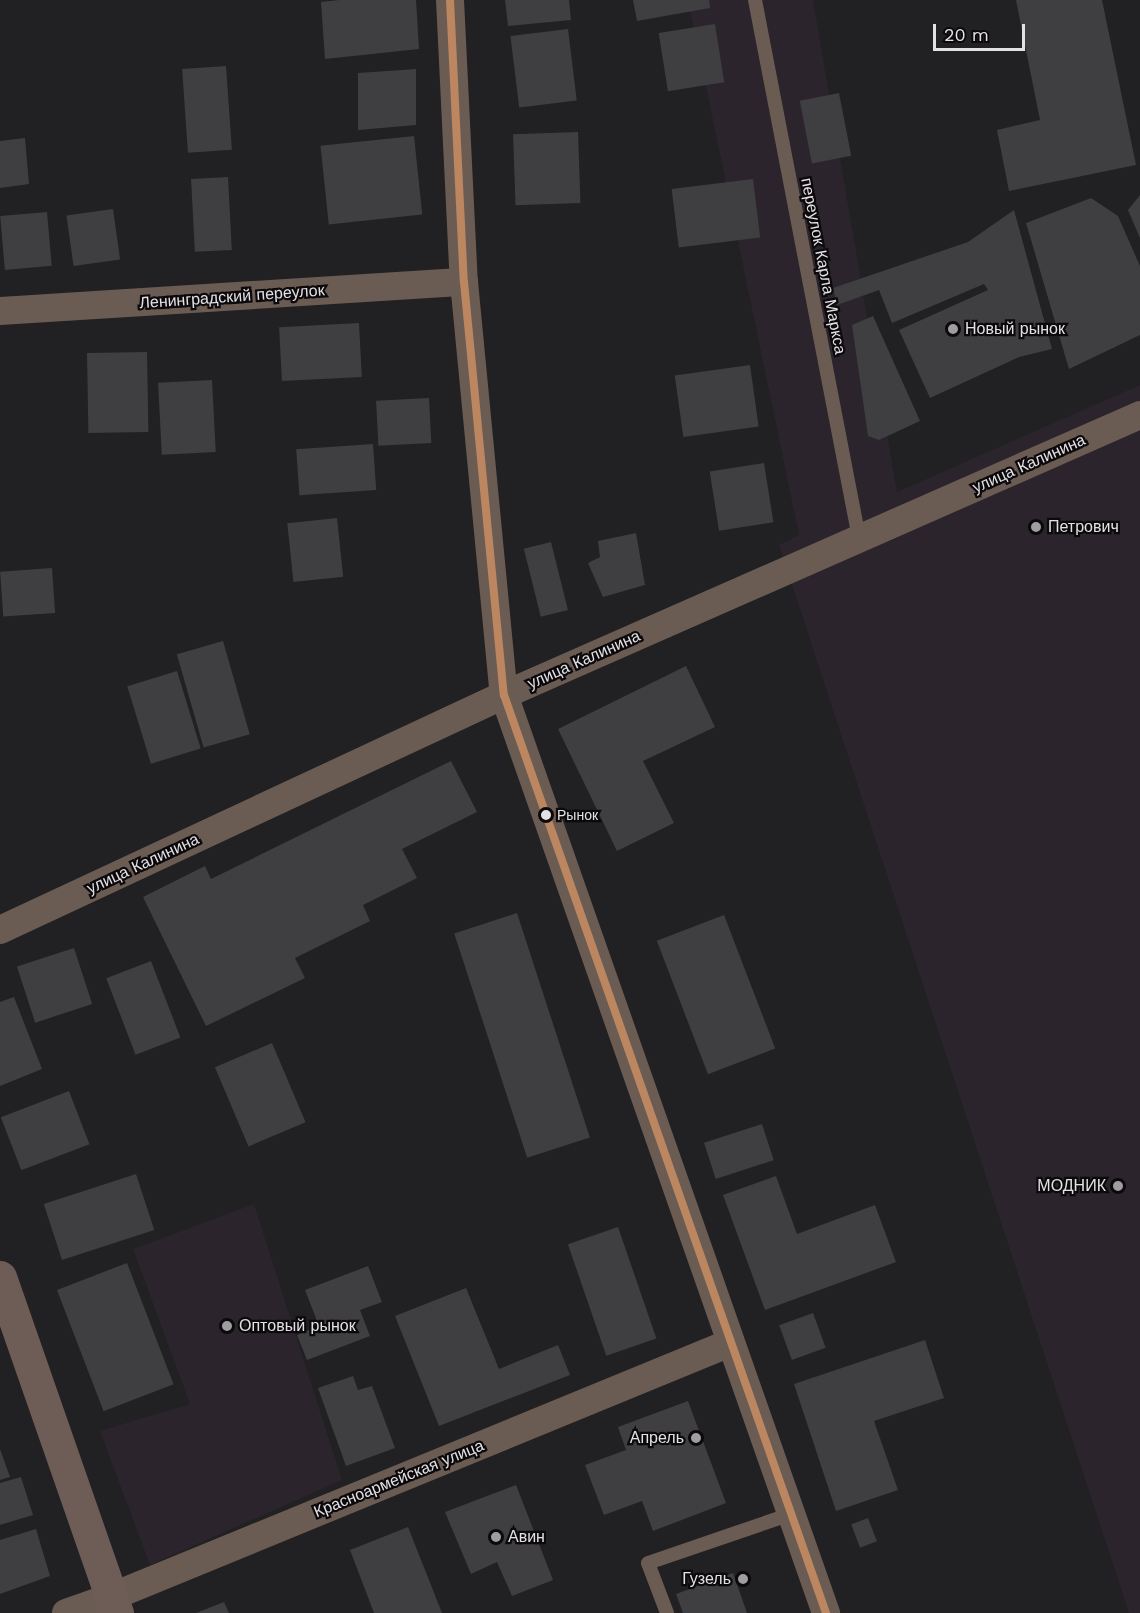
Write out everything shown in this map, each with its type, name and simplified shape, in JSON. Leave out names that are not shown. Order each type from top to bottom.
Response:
[{"type":"main road","points":[[0,1277],[114,1605]]},
{"type":"street","points":[[450,0],[464,282],[504,695],[826,1613]]},
{"type":"street","name":"Ленинградский переулок","points":[[0,311],[464,282]]},
{"type":"street","name":"улица Калинина","points":[[0,930],[504,695],[1140,415]]},
{"type":"street","name":"Красноармейская улица","points":[[66,1613],[114,1605],[730,1342]]},
{"type":"lane","name":"переулок Карла Маркса","points":[[755,0],[859,538]]},
{"type":"lane","points":[[667,1613],[648,1563],[791,1514]]},
{"type":"shaded area","points":[[688,0],[813,0],[897,492],[1140,385],[1140,1613],[1129,1613],[779,545],[799,535]]},
{"type":"shaded area","name":"Оптовый рынок","points":[[254,1204],[342,1480],[150,1565],[100,1431],[190,1404],[133,1249]]},
{"type":"building","points":[[416,0],[419,49],[325,59],[321,2]]},
{"type":"building","points":[[505,0],[569,0],[571,20],[508,26]]},
{"type":"building","points":[[633,0],[709,0],[710,8],[637,21]]},
{"type":"building","points":[[1016,0],[1102,0],[1136,165],[1009,191],[997,130],[1040,120]]},
{"type":"building","points":[[715,24],[724,82],[668,91],[659,33]]},
{"type":"building","points":[[568,29],[577,100],[519,108],[510,36]]},
{"type":"building","points":[[226,66],[232,150],[188,153],[182,69]]},
{"type":"building","points":[[416,69],[416,125],[358,130],[358,73]]},
{"type":"building","points":[[839,93],[851,156],[812,163],[800,101]]},
{"type":"building","points":[[578,132],[580,203],[516,205],[513,134]]},
{"type":"building","points":[[414,136],[422,215],[329,224],[321,146]]},
{"type":"building","points":[[25,138],[29,184],[0,188],[0,141]]},
{"type":"building","points":[[228,177],[232,250],[195,252],[191,179]]},
{"type":"building","points":[[753,179],[760,238],[679,248],[672,189]]},
{"type":"building","points":[[1140,195],[1140,238],[1128,210]]},
{"type":"building","points":[[1091,198],[1118,216],[1140,266],[1140,335],[1069,369],[1026,223]]},
{"type":"building","points":[[113,209],[120,260],[74,266],[66,216]]},
{"type":"building","points":[[1014,210],[1052,349],[1019,357],[930,398],[899,330],[988,290],[984,284],[892,323],[879,290],[837,305],[833,288],[968,242]]},
{"type":"building","points":[[47,212],[52,266],[5,270],[0,216]]},
{"type":"building","points":[[873,316],[920,421],[879,440],[868,436],[852,325]]},
{"type":"building","points":[[359,323],[362,377],[282,381],[279,327]]},
{"type":"building","points":[[147,352],[148,432],[88,433],[87,353]]},
{"type":"building","points":[[750,365],[759,426],[683,437],[675,376]]},
{"type":"building","points":[[212,380],[216,452],[162,455],[158,383]]},
{"type":"building","points":[[429,398],[431,443],[378,446],[376,401]]},
{"type":"building","points":[[373,444],[376,490],[299,495],[296,449]]},
{"type":"building","points":[[764,463],[773,522],[719,531],[710,472]]},
{"type":"building","points":[[337,518],[343,577],[293,582],[287,523]]},
{"type":"building","points":[[636,533],[645,585],[603,597],[588,563],[600,557],[598,541]]},
{"type":"building","points":[[551,542],[568,610],[541,617],[524,549]]},
{"type":"building","points":[[52,568],[55,613],[3,617],[0,572]]},
{"type":"building","points":[[223,641],[250,734],[204,747],[177,654]]},
{"type":"building","points":[[686,666],[715,727],[643,761],[674,823],[617,851],[558,729]]},
{"type":"building","points":[[177,671],[201,748],[151,764],[127,686]]},
{"type":"building","points":[[451,761],[477,812],[402,849],[417,878],[363,905],[370,921],[295,958],[305,978],[206,1026],[143,897],[205,866],[211,879]]},
{"type":"building","points":[[517,913],[590,1137],[527,1158],[454,933]]},
{"type":"building","points":[[724,915],[775,1049],[708,1074],[657,941]]},
{"type":"building","points":[[74,948],[92,1004],[35,1023],[17,967]]},
{"type":"building","points":[[151,961],[180,1038],[136,1055],[106,978]]},
{"type":"building","points":[[14,997],[42,1069],[0,1086],[0,1002]]},
{"type":"building","points":[[272,1043],[306,1122],[249,1146],[215,1067]]},
{"type":"building","points":[[69,1091],[89,1144],[21,1170],[1,1117]]},
{"type":"building","points":[[762,1124],[774,1160],[716,1179],[704,1143]]},
{"type":"building","points":[[136,1174],[154,1230],[62,1260],[44,1204]]},
{"type":"building","points":[[776,1176],[797,1234],[875,1205],[896,1262],[765,1310],[723,1195]]},
{"type":"building","points":[[618,1227],[656,1339],[606,1356],[568,1244]]},
{"type":"building","points":[[127,1263],[174,1384],[104,1411],[57,1290]]},
{"type":"building","points":[[368,1266],[382,1302],[360,1310],[370,1336],[307,1360],[297,1335],[319,1326],[305,1290]]},
{"type":"building","points":[[466,1288],[499,1369],[558,1345],[570,1375],[439,1426],[395,1316]]},
{"type":"building","points":[[813,1313],[826,1348],[792,1360],[779,1325]]},
{"type":"building","points":[[925,1340],[944,1398],[874,1421],[898,1490],[836,1511],[794,1384]]},
{"type":"building","points":[[353,1376],[358,1390],[372,1386],[395,1448],[346,1466],[318,1388]]},
{"type":"building","points":[[688,1401],[726,1503],[653,1531],[642,1501],[604,1515],[585,1465],[626,1450],[618,1427]]},
{"type":"building","points":[[0,1449],[10,1477],[0,1480]]},
{"type":"building","points":[[21,1477],[33,1515],[0,1525],[0,1483]]},
{"type":"building","name":"Авин","points":[[516,1485],[553,1580],[512,1596],[497,1562],[471,1574],[445,1512]]},
{"type":"building","points":[[868,1518],[877,1541],[860,1548],[851,1524]]},
{"type":"building","points":[[408,1527],[442,1613],[374,1613],[350,1550]]},
{"type":"building","points":[[36,1529],[50,1576],[0,1594],[0,1540]]},
{"type":"building","points":[[733,1573],[747,1613],[683,1613],[676,1594]]},
{"type":"building","points":[[224,1602],[229,1613],[196,1613]]},
{"type":"transit line","points":[[450,0],[464,282],[504,695],[826,1613]]},
{"type":"place","name":"Новый рынок","points":[[953,329]]},
{"type":"place","name":"Петрович","points":[[1036,527]]},
{"type":"place","name":"Рынок","points":[[546,815]]},
{"type":"place","name":"МОДНИК","points":[[1118,1186]]},
{"type":"place","name":"Оптовый рынок","points":[[227,1326]]},
{"type":"place","name":"Апрель","points":[[696,1438]]},
{"type":"place","name":"Авин","points":[[496,1537]]},
{"type":"place","name":"Гузель","points":[[743,1579]]}]
